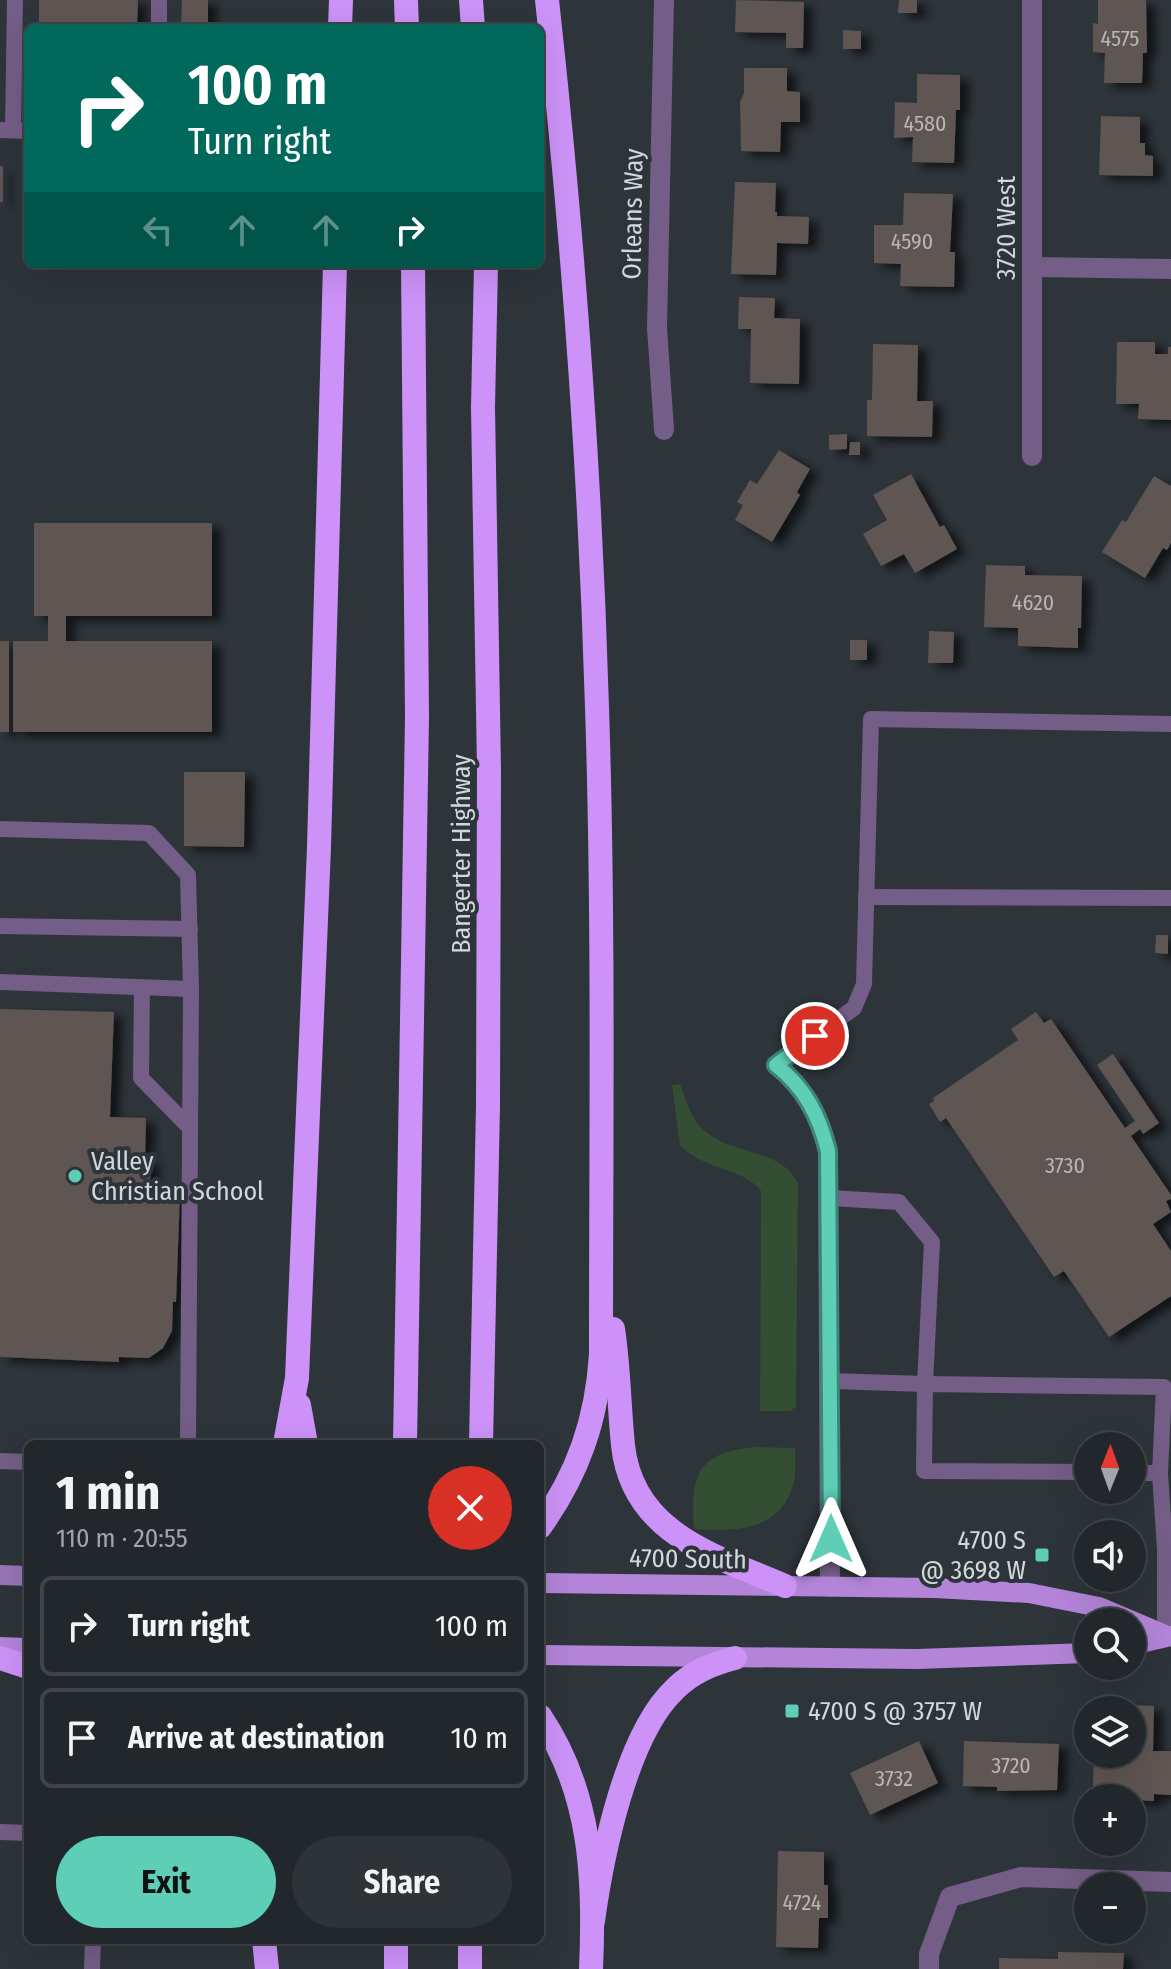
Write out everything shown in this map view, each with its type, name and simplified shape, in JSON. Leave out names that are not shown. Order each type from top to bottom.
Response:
[{"type":"highway","points":[[340,24],[341,0]]},
{"type":"highway","points":[[406,0],[407,24]]},
{"type":"highway","points":[[471,0],[473,24]]},
{"type":"highway","points":[[544,1521],[573,1475],[594,1416],[601,1354],[600,853],[592,564],[575,275],[547,0]]},
{"type":"highway","points":[[305,1440],[299,1415],[297,1378],[319,847],[335,268]]},
{"type":"highway","name":"Bangerter Highway","points":[[405,1440],[417,717],[413,268]]},
{"type":"highway","name":"Bangerter Highway","points":[[481,1440],[489,1091],[489,770],[483,422],[486,268]]},
{"type":"highway","points":[[601,1268],[618,1359],[623,1446],[636,1489],[652,1513],[672,1533],[785,1586]]},
{"type":"highway","points":[[286,1440],[297,1378]]},
{"type":"highway","points":[[0,1658],[24,1666]]},
{"type":"highway","points":[[593,1921],[599,1879],[619,1798],[656,1712],[676,1687],[694,1674],[713,1664],[735,1658]]},
{"type":"highway","points":[[544,1723],[563,1758],[585,1824],[593,1888],[591,1969]]},
{"type":"highway","points":[[266,1944],[267,1969]]},
{"type":"highway","points":[[396,1944],[396,1969]]},
{"type":"highway","points":[[470,1944],[470,1969]]},
{"type":"main road","points":[[0,1575],[24,1576]]},
{"type":"main road","name":"4700 South","points":[[544,1583],[934,1588],[1029,1593],[1099,1607],[1168,1636]]},
{"type":"main road","points":[[1146,1642],[1168,1636]]},
{"type":"main road","points":[[0,1647],[24,1648]]},
{"type":"main road","points":[[544,1655],[917,1659],[1074,1653]]},
{"type":"street","name":"Orleans Way","points":[[664,0],[657,328],[664,430]]},
{"type":"street","name":"3720 West","points":[[1032,0],[1032,456]]},
{"type":"street","points":[[1032,267],[1171,269]]},
{"type":"street","points":[[776,1065],[804,1092],[823,1129],[828,1151],[830,1587]]},
{"type":"street","points":[[929,1969],[929,1954],[950,1897],[1021,1877],[1171,1882]]},
{"type":"lane","points":[[14,130],[15,0]]},
{"type":"lane","points":[[159,0],[159,24]]},
{"type":"lane","points":[[776,1065],[854,1008],[864,984],[871,719],[1171,724]]},
{"type":"lane","points":[[0,829],[149,833],[188,875],[191,989],[188,1440]]},
{"type":"lane","points":[[866,897],[1171,898]]},
{"type":"lane","points":[[0,926],[190,929]]},
{"type":"lane","points":[[0,982],[191,989]]},
{"type":"lane","points":[[142,988],[141,1078],[190,1128]]},
{"type":"lane","points":[[829,1198],[899,1202],[932,1242],[924,1471],[1074,1472]]},
{"type":"lane","points":[[830,1381],[1164,1387],[1160,1473],[1168,1636]]},
{"type":"lane","points":[[0,1461],[24,1462]]},
{"type":"lane","points":[[1146,1473],[1160,1473]]},
{"type":"lane","points":[[0,1832],[24,1833]]},
{"type":"lane","points":[[92,1969],[93,1944]]},
{"type":"green space","points":[[680,1084],[695,1119],[709,1134],[779,1163],[798,1184],[796,1407],[790,1411],[760,1411],[761,1191],[744,1177],[701,1160],[680,1145],[672,1085]]},
{"type":"green space","points":[[757,1447],[795,1448],[794,1481],[784,1505],[763,1522],[750,1526],[723,1530],[694,1529],[694,1494],[702,1470],[721,1454]]},
{"type":"building","points":[[39,0],[138,0],[137,24],[39,24]]},
{"type":"building","points":[[182,0],[208,0],[208,24],[181,24]]},
{"type":"building","points":[[736,0],[804,2],[803,48],[786,48],[786,33],[735,32]]},
{"type":"building","points":[[899,0],[917,0],[917,13],[898,13]]},
{"type":"building","points":[[1098,0],[1146,0],[1147,53],[1143,53],[1142,83],[1104,83],[1105,53],[1093,52],[1093,23],[1098,24]]},
{"type":"building","points":[[843,30],[861,31],[861,49],[843,49]]},
{"type":"building","points":[[744,68],[787,68],[787,91],[800,92],[800,122],[781,122],[780,152],[741,151],[740,102],[744,93]]},
{"type":"building","points":[[917,74],[960,75],[954,163],[912,162],[913,137],[894,138],[895,102],[917,103]]},
{"type":"building","points":[[1101,116],[1140,117],[1140,143],[1145,143],[1145,155],[1153,156],[1153,176],[1099,175]]},
{"type":"building","points":[[0,166],[3,166],[3,202],[0,202]]},
{"type":"building","points":[[735,182],[776,183],[777,216],[809,217],[808,244],[777,243],[776,275],[731,274]]},
{"type":"building","points":[[904,193],[953,194],[950,252],[955,252],[954,287],[900,286],[901,264],[874,263],[874,225],[903,225]]},
{"type":"building","points":[[739,297],[775,298],[774,318],[800,319],[799,384],[750,383],[751,329],[738,329]]},
{"type":"building","points":[[1117,342],[1155,342],[1155,354],[1168,354],[1168,347],[1171,347],[1171,420],[1138,419],[1139,404],[1116,404]]},
{"type":"building","points":[[873,344],[918,345],[917,401],[933,401],[932,437],[867,436],[867,400],[872,400]]},
{"type":"building","points":[[847,434],[847,449],[829,450],[829,435]]},
{"type":"building","points":[[850,442],[860,442],[860,455],[849,455]]},
{"type":"building","points":[[779,450],[810,469],[797,492],[800,495],[772,542],[735,520],[743,505],[737,502],[750,480],[757,484]]},
{"type":"building","points":[[911,474],[940,527],[944,525],[957,549],[915,573],[904,554],[881,566],[863,534],[887,520],[873,495]]},
{"type":"building","points":[[1154,476],[1171,486],[1171,543],[1167,550],[1163,548],[1145,578],[1102,552],[1122,520],[1126,522]]},
{"type":"building","points":[[34,523],[212,523],[212,616],[66,616],[66,641],[212,641],[212,732],[13,732],[13,641],[48,641],[48,616],[34,616]]},
{"type":"building","points":[[986,565],[1025,566],[1025,575],[1082,576],[1078,648],[1018,646],[1018,628],[984,627]]},
{"type":"building","points":[[929,631],[954,632],[953,663],[928,663]]},
{"type":"building","points":[[850,640],[867,640],[867,660],[850,660]]},
{"type":"building","points":[[0,641],[9,641],[9,732],[0,732]]},
{"type":"building","points":[[184,772],[245,772],[244,847],[184,846]]},
{"type":"building","points":[[1156,935],[1168,935],[1168,954],[1155,953]]},
{"type":"building","name":"Valley Christian School","points":[[0,1009],[114,1012],[110,1117],[146,1118],[145,1160],[151,1160],[150,1192],[180,1193],[172,1331],[163,1348],[149,1358],[119,1357],[119,1362],[0,1357]]},
{"type":"building","points":[[1036,1012],[1044,1023],[1051,1019],[1125,1128],[1135,1121],[1097,1065],[1113,1054],[1159,1123],[1143,1134],[1140,1129],[1131,1136],[1171,1195],[1171,1199],[1166,1201],[1171,1212],[1153,1224],[1171,1251],[1171,1296],[1109,1337],[1064,1271],[1054,1277],[946,1118],[940,1122],[929,1104],[934,1101],[933,1098],[1018,1040],[1011,1029]]},
{"type":"building","points":[[1146,1706],[1154,1706],[1153,1751],[1171,1751],[1171,1795],[1154,1794],[1154,1801],[1146,1801],[1146,1784],[1093,1784],[1094,1768],[1146,1768]]},
{"type":"building","points":[[919,1741],[938,1783],[870,1815],[850,1773]]},
{"type":"building","points":[[964,1741],[1059,1744],[1057,1790],[997,1791],[997,1787],[963,1786]]},
{"type":"building","points":[[778,1851],[824,1852],[828,1918],[819,1918],[818,1948],[776,1947]]},
{"type":"building","points":[[1058,1952],[1124,1953],[1123,1969],[999,1969],[999,1958],[1058,1959]]},
{"type":"place","name":"Valley Christian School","points":[[75,1176]]},
{"type":"place","name":"4700 S @ 3698 W","points":[[1042,1555]]},
{"type":"place","name":"4700 S @ 3757 W","points":[[792,1711]]},
{"type":"route","points":[[815,1036],[776,1065],[791,1077],[815,1109],[828,1151],[831,1539]]}]
